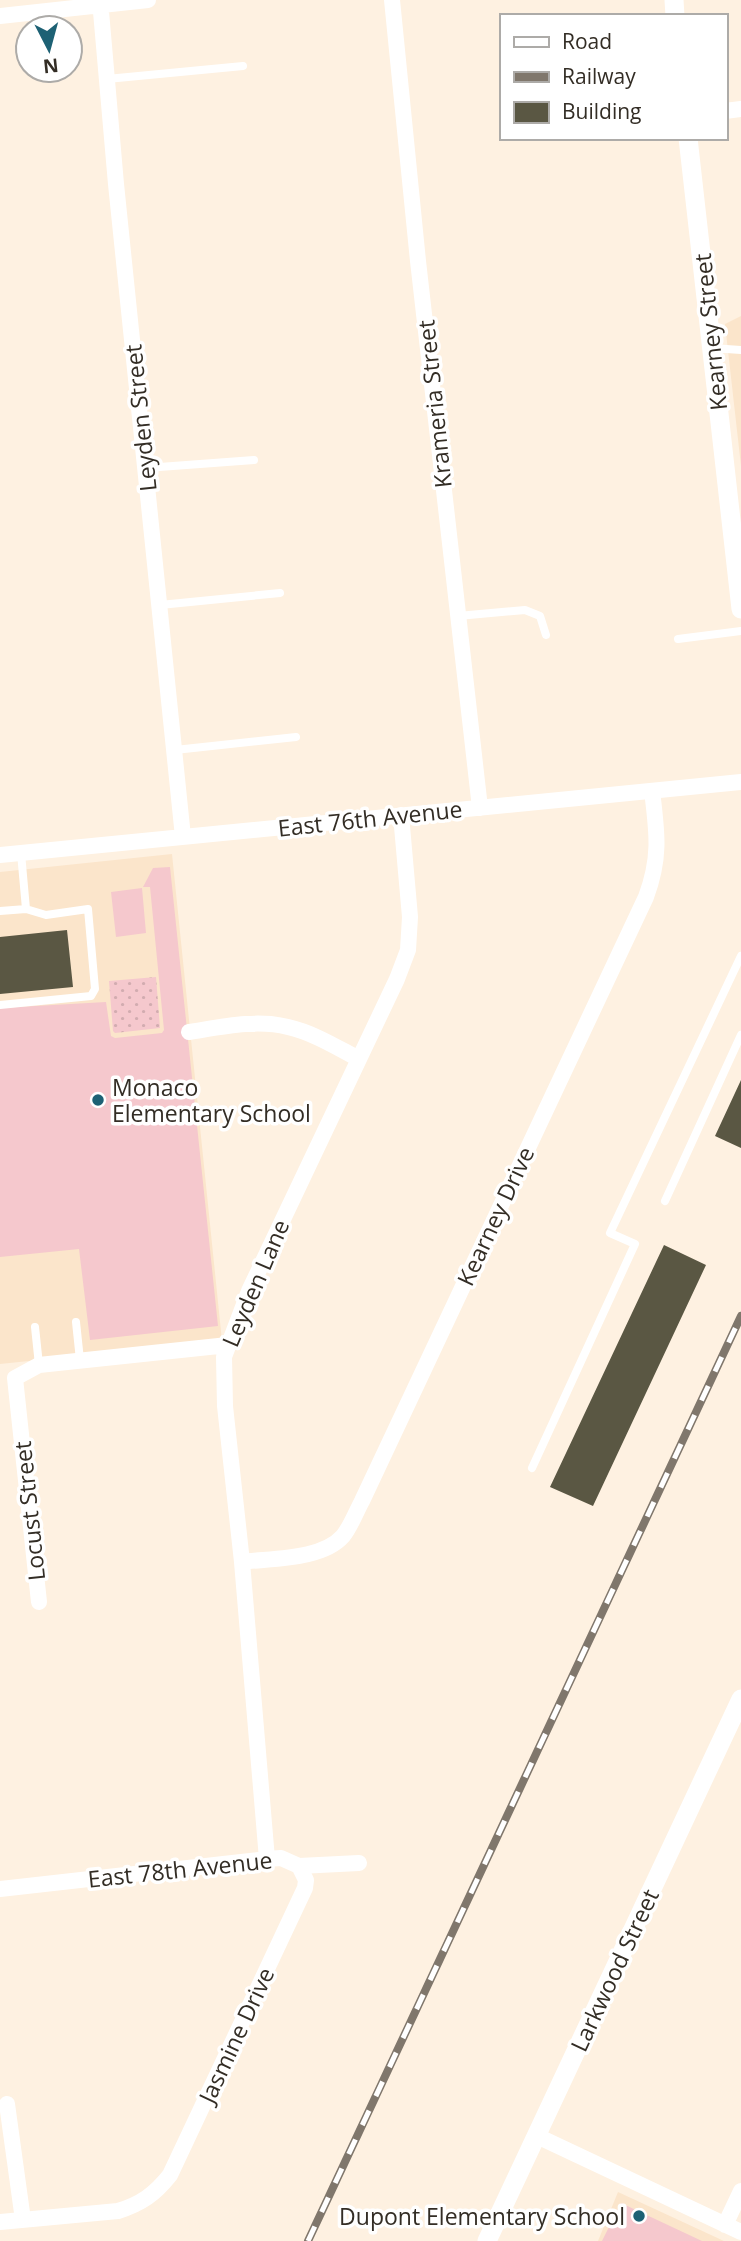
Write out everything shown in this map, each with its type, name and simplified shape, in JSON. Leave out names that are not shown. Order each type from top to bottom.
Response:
[{"type":"street","points":[[0,16],[100,3],[148,0]]},
{"type":"street","name":"Krameria Street","points":[[391,0],[480,808]]},
{"type":"street","name":"Leyden Street","points":[[100,3],[183,837]]},
{"type":"street","name":"Kearney Street","points":[[688,140],[741,608]]},
{"type":"street","name":"East 76th Avenue","points":[[0,855],[741,782]]},
{"type":"street","name":"Kearney Drive","points":[[242,1562],[302,1555],[329,1548],[345,1534],[646,897],[657,859],[652,791]]},
{"type":"street","name":"Leyden Lane","points":[[267,1859],[223,1367],[228,1345],[249,1291],[397,979],[408,950],[410,916],[401,816]]},
{"type":"street","points":[[190,1032],[248,1024],[289,1027],[323,1040],[359,1059]]},
{"type":"street","points":[[39,1365],[228,1345]]},
{"type":"street","name":"Locust Street","points":[[39,1365],[15,1378],[39,1602]]},
{"type":"street","name":"Larkwood Street","points":[[487,2241],[741,1699]]},
{"type":"street","name":"East 78th Avenue","points":[[0,1889],[267,1859],[281,1858],[299,1866],[359,1863]]},
{"type":"street","name":"Jasmine Drive","points":[[23,2220],[100,2214],[133,2206],[158,2190],[170,2175],[305,1888],[306,1880],[299,1866]]},
{"type":"street","points":[[0,2222],[23,2220],[6,2104]]},
{"type":"street","points":[[537,2136],[741,2232]]},
{"type":"street","points":[[725,2225],[741,2191]]},
{"type":"lane","points":[[107,79],[243,66]]},
{"type":"lane","points":[[712,348],[741,350]]},
{"type":"lane","points":[[146,468],[254,460]]},
{"type":"lane","points":[[160,605],[280,593]]},
{"type":"lane","points":[[458,616],[526,610],[540,616],[546,635]]},
{"type":"lane","points":[[678,639],[741,631]]},
{"type":"lane","points":[[174,750],[296,737]]},
{"type":"lane","points":[[21,853],[26,909]]},
{"type":"lane","points":[[0,911],[26,909],[46,915],[88,909],[95,989],[91,996],[0,1005]]},
{"type":"lane","points":[[532,1468],[635,1244],[610,1233],[741,956]]},
{"type":"lane","points":[[665,1200],[741,1035]]},
{"type":"lane","points":[[76,1322],[80,1360]]},
{"type":"lane","points":[[35,1326],[39,1365]]},
{"type":"shaded area","points":[[741,316],[741,466],[725,324]]},
{"type":"shaded area","name":"Monaco Elementary School","points":[[172,854],[222,1341],[0,1364],[0,872]]},
{"type":"shaded area","name":"Monaco Elementary School","points":[[170,867],[218,1326],[90,1340],[79,1249],[0,1257],[0,1008],[106,1002],[111,1036],[115,1038],[162,1033],[164,1030],[150,887],[143,887],[153,868]]},
{"type":"shaded area","points":[[142,888],[146,933],[116,937],[111,892]]},
{"type":"shaded area","points":[[156,977],[160,1028],[115,1033],[109,981]]},
{"type":"shaded area","name":"Dupont Elementary School","points":[[618,2192],[724,2241],[598,2241]]},
{"type":"shaded area","name":"Dupont Elementary School","points":[[621,2203],[702,2241],[602,2241]]},
{"type":"building","points":[[67,930],[73,987],[0,994],[0,937]]},
{"type":"building","points":[[741,1080],[741,1148],[715,1136]]},
{"type":"building","points":[[664,1245],[706,1265],[593,1506],[550,1487]]},
{"type":"railway","points":[[308,2241],[741,1316]]},
{"type":"place","name":"Monaco Elementary School","points":[[98,1100]]},
{"type":"place","name":"Dupont Elementary School","points":[[639,2216]]}]
